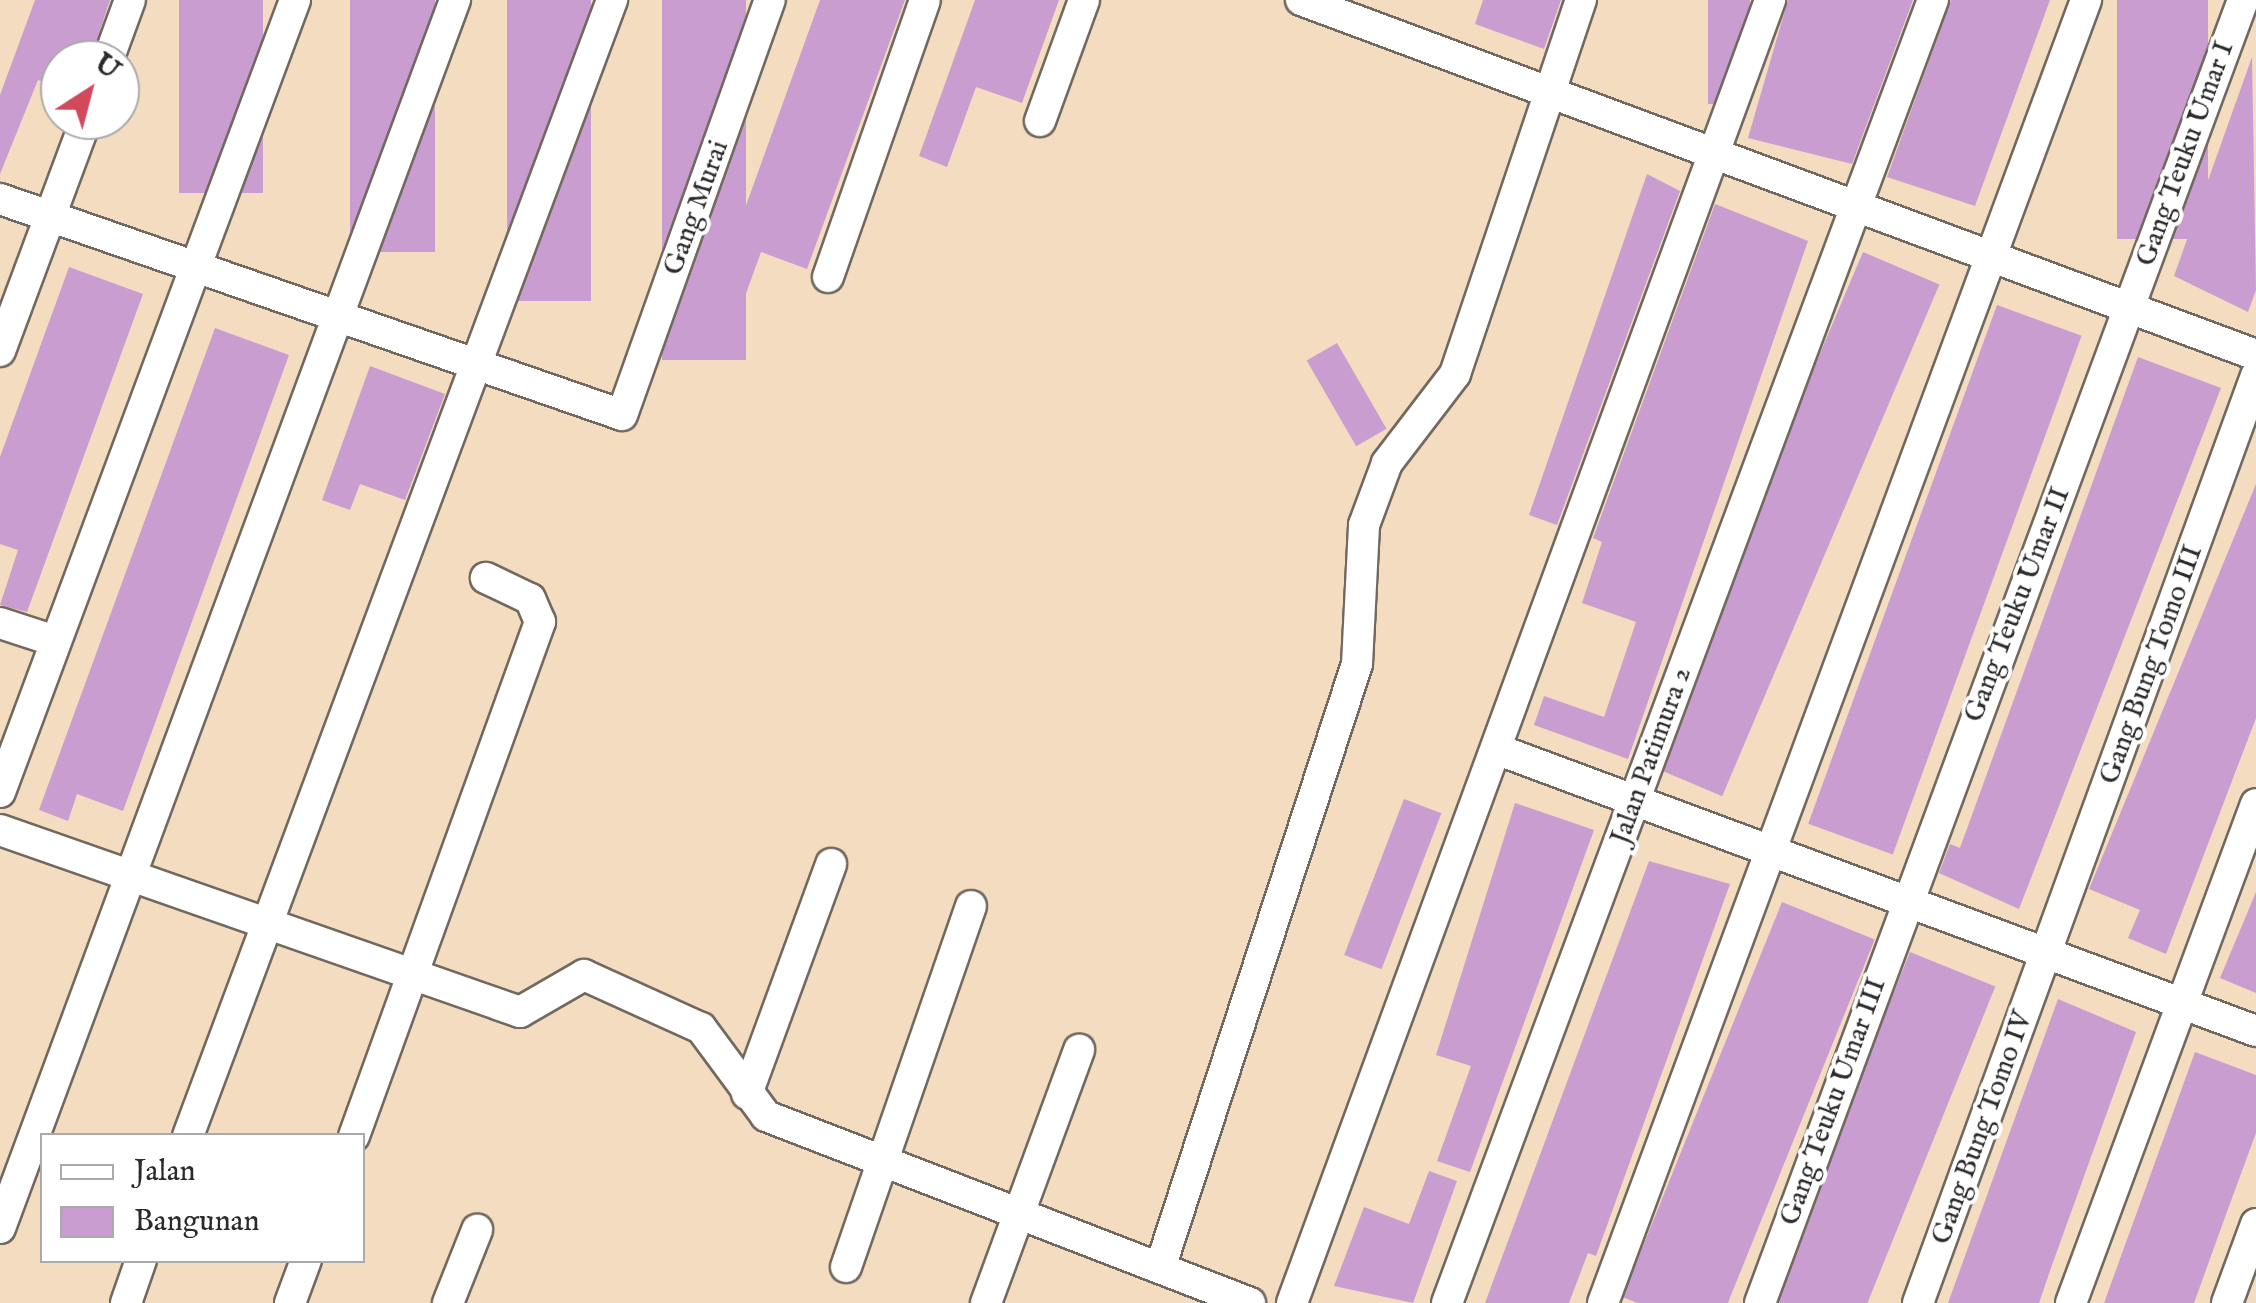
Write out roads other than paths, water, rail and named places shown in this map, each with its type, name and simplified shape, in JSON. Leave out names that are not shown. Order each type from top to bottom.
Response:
[{"type":"street","points":[[115,40],[130,0]]},
{"type":"street","points":[[0,792],[295,0]]},
{"type":"street","points":[[0,1228],[455,0]]},
{"type":"street","points":[[189,1133],[612,0]]},
{"type":"street","name":"Gang Murai","points":[[474,366],[622,415],[770,0]]},
{"type":"street","points":[[828,277],[925,0]]},
{"type":"street","points":[[1040,121],[1084,0]]},
{"type":"street","points":[[1301,0],[1381,14],[1546,96],[2256,355]]},
{"type":"street","points":[[1160,1268],[1357,664],[1364,525],[1387,463],[1454,374],[1581,0]]},
{"type":"street","points":[[1292,1303],[1770,0]]},
{"type":"street","name":"Jalan Patimura 2","points":[[1447,1303],[1933,0]]},
{"type":"street","points":[[1603,1303],[2086,0]]},
{"type":"street","name":"Gang Teuku Umar I","points":[[2129,308],[2243,0]]},
{"type":"street","points":[[0,351],[79,140]]},
{"type":"street","points":[[0,199],[474,366]]},
{"type":"street","name":"Gang Teuku Umar II","points":[[1907,902],[2129,308]]},
{"type":"street","name":"Gang Bung Tomo III","points":[[2048,954],[2256,376]]},
{"type":"street","points":[[355,1133],[540,622],[530,599],[486,578]]},
{"type":"street","points":[[0,624],[54,641]]},
{"type":"street","points":[[1496,749],[1634,804],[2256,1031]]},
{"type":"street","points":[[2071,1303],[2256,804]]},
{"type":"street","points":[[0,830],[520,1012],[584,974],[702,1028],[727,1052],[747,1094],[766,1116],[1250,1303]]},
{"type":"street","points":[[747,1094],[831,864]]},
{"type":"street","name":"Gang Teuku Umar III","points":[[1760,1303],[1907,902]]},
{"type":"street","points":[[846,1267],[971,906]]},
{"type":"street","name":"Gang Bung Tomo IV","points":[[1918,1303],[2048,954]]},
{"type":"street","points":[[986,1303],[1079,1050]]},
{"type":"street","points":[[2227,1303],[2256,1224]]},
{"type":"street","points":[[448,1303],[477,1230]]},
{"type":"street","points":[[126,1303],[141,1263]]},
{"type":"street","points":[[290,1303],[305,1263]]}]
